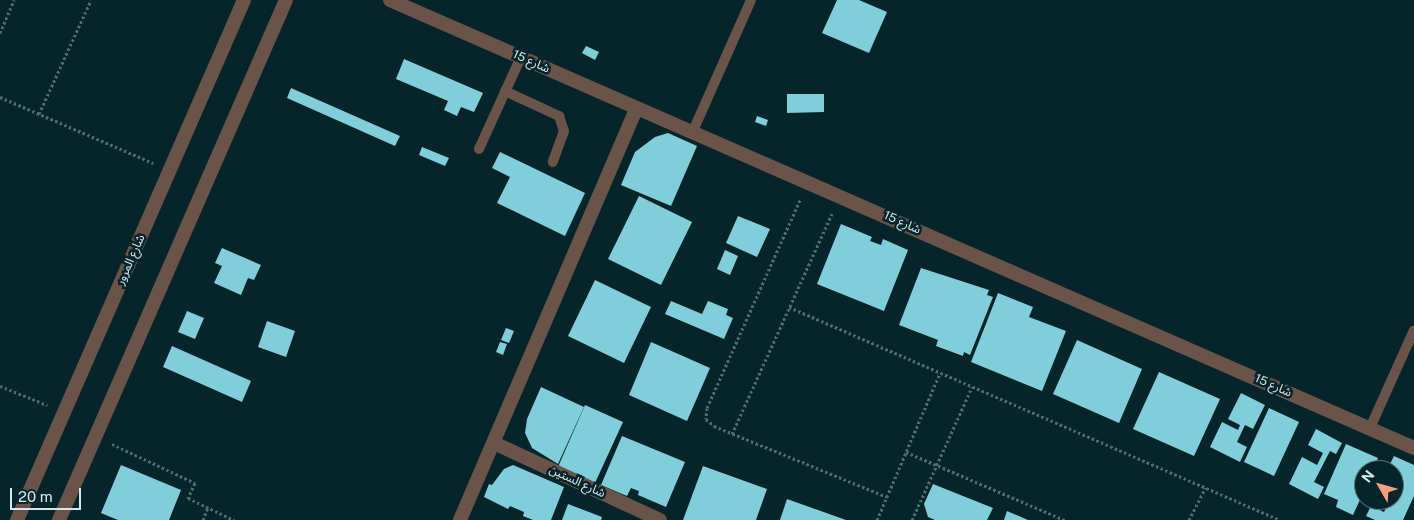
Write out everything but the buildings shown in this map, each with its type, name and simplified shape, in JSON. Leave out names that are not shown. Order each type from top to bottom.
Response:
[{"type":"street","name":"شارع المرور","points":[[17,520],[244,0]]},
{"type":"street","points":[[59,520],[286,0]]},
{"type":"street","name":"شارع 15","points":[[390,0],[1414,448]]},
{"type":"street","points":[[460,520],[637,108]]},
{"type":"street","name":"شارع الستين","points":[[494,443],[660,520]]},
{"type":"lane","points":[[693,131],[751,0]]},
{"type":"lane","points":[[479,150],[521,57]]},
{"type":"lane","points":[[505,91],[559,116],[564,132],[553,162]]},
{"type":"lane","points":[[1370,428],[1414,330]]},
{"type":"path","points":[[0,33],[14,0]]},
{"type":"path","points":[[39,114],[91,0]]},
{"type":"path","points":[[0,97],[170,170]]},
{"type":"path","points":[[808,182],[707,408],[709,424],[887,497]]},
{"type":"path","points":[[732,434],[840,196]]},
{"type":"path","points":[[789,308],[1280,520]]},
{"type":"path","points":[[877,520],[940,373]]},
{"type":"path","points":[[0,386],[64,412]]},
{"type":"path","points":[[912,520],[972,387]]},
{"type":"path","points":[[96,437],[195,483],[188,498],[234,520]]},
{"type":"path","points":[[906,452],[1065,520]]},
{"type":"path","points":[[1189,520],[1205,488]]},
{"type":"path","points":[[203,520],[208,507]]}]
